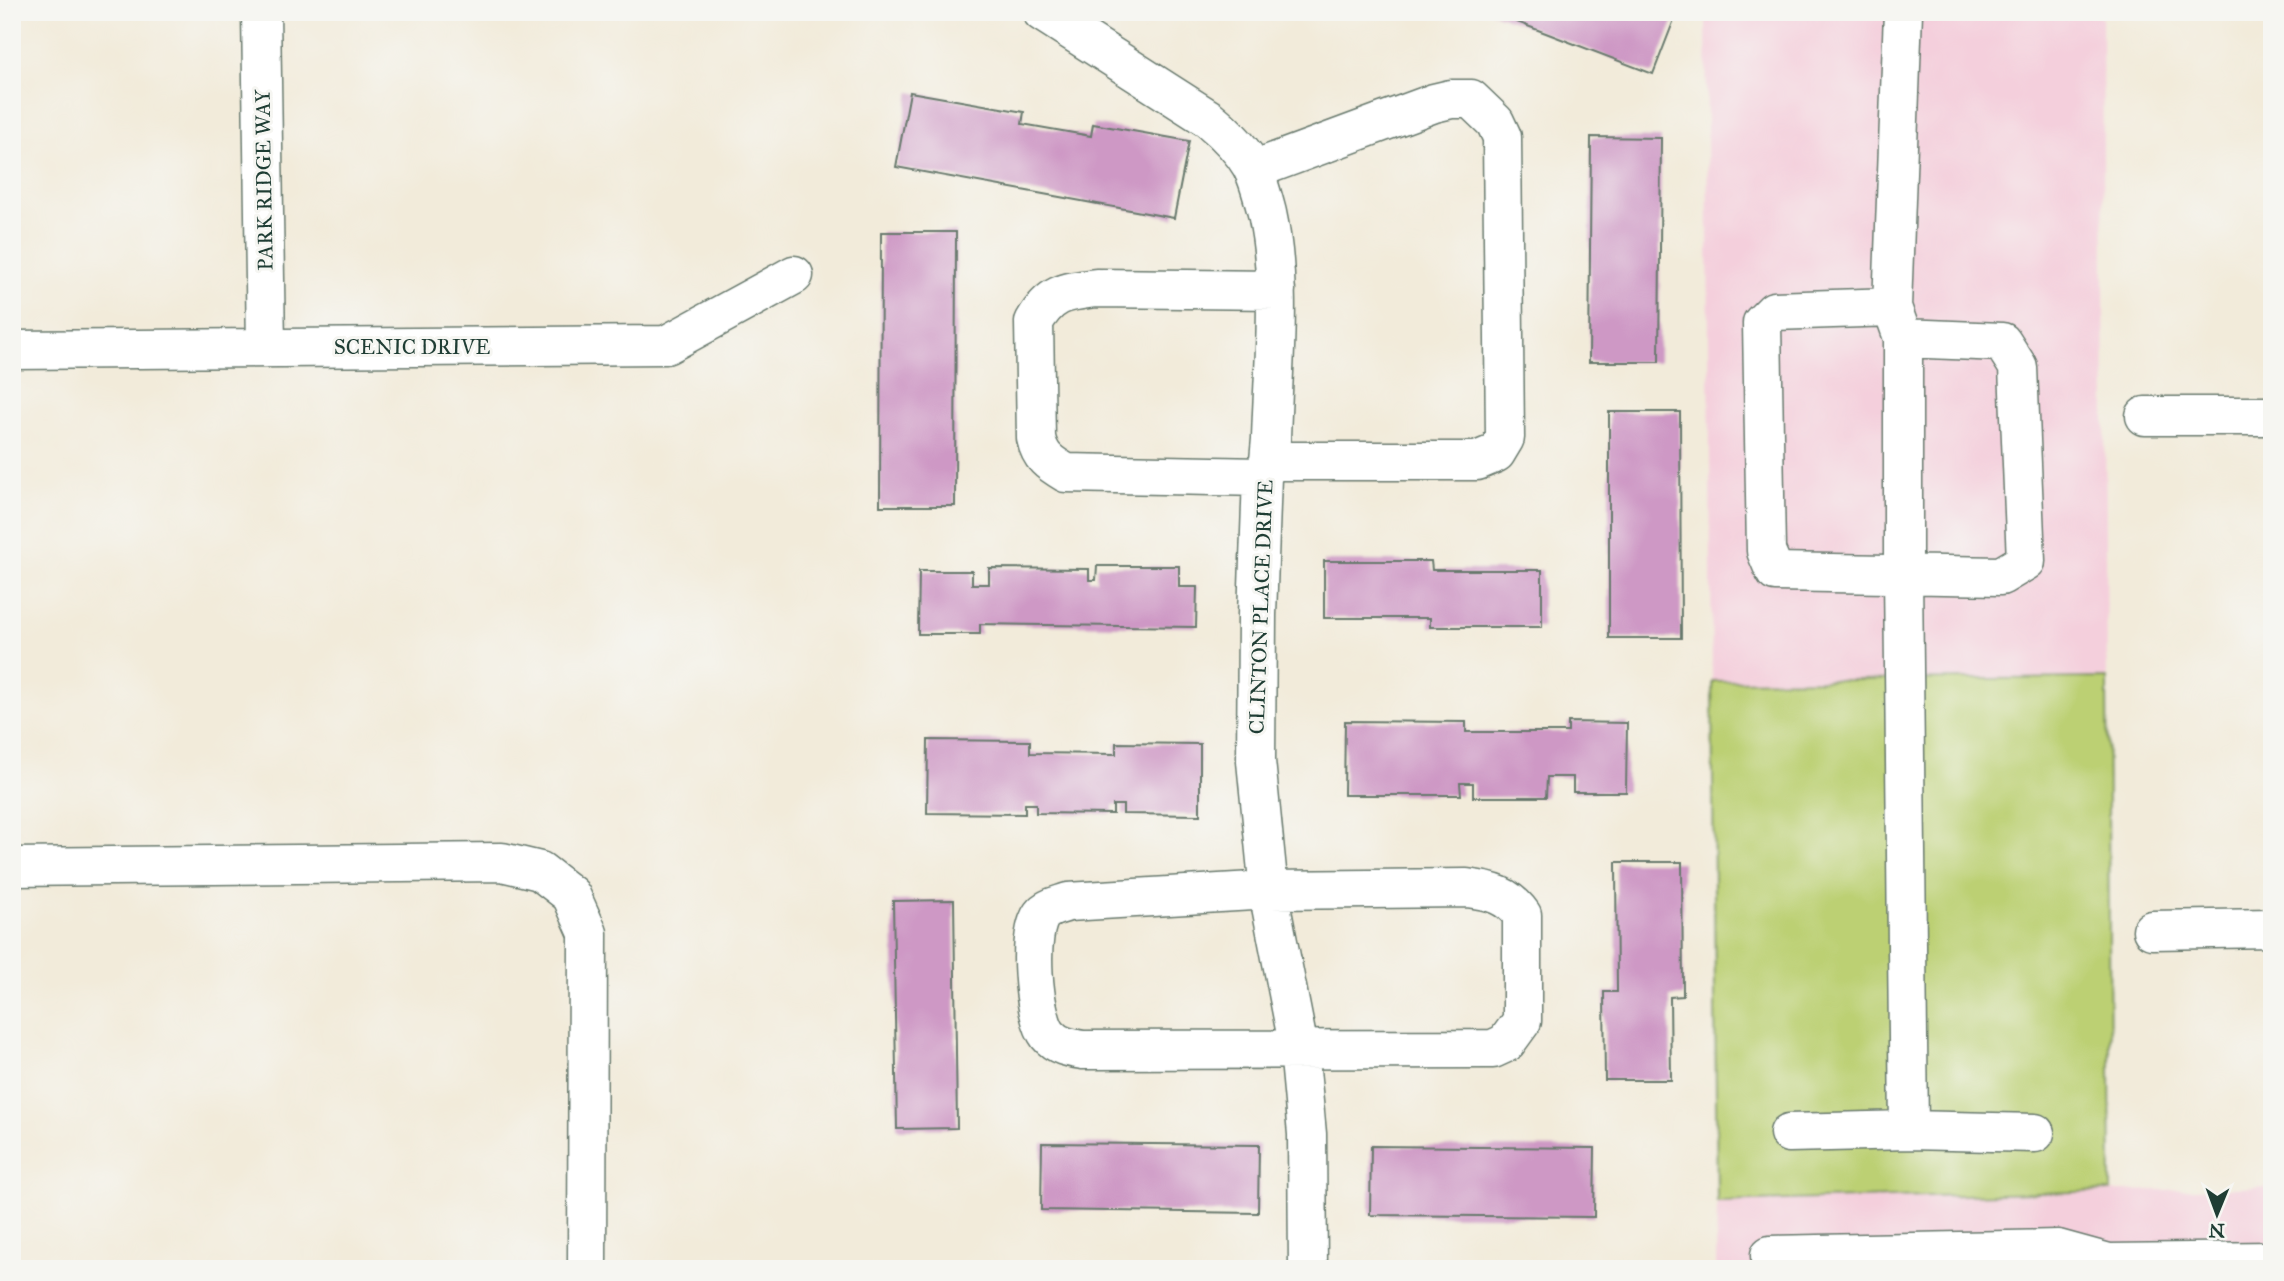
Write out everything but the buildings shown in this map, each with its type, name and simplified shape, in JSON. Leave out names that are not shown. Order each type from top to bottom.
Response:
[{"type":"street","name":"PARK RIDGE WAY","points":[[261,12],[266,348]]},
{"type":"street","name":"CLINTON PLACE DRIVE","points":[[1042,12],[1209,119],[1226,134],[1253,170],[1264,200],[1271,233],[1276,290],[1257,615],[1256,761],[1270,901],[1299,1049],[1307,1134],[1308,1269]]},
{"type":"street","points":[[1903,12],[1898,323],[1909,1130]]},
{"type":"street","points":[[1253,170],[1451,99],[1471,100],[1495,122],[1502,137],[1506,438],[1496,453],[1477,461],[1066,473],[1052,465],[1039,451],[1036,438],[1034,322],[1044,306],[1054,297],[1070,291],[1096,288],[1276,290]]},
{"type":"street","name":"SCENIC DRIVE","points":[[12,350],[666,345],[794,275]]},
{"type":"street","points":[[1773,311],[1898,323],[2002,342],[2018,367],[2026,561],[2000,576],[1903,574],[1775,572],[1766,551],[1762,323],[1773,311]]},
{"type":"street","points":[[2146,416],[2272,416]]},
{"type":"street","points":[[12,867],[502,862],[540,871],[572,895],[588,933],[587,1269]]},
{"type":"street","points":[[1467,888],[1502,895],[1514,904],[1522,915],[1522,1021],[1506,1043],[1493,1049],[1299,1049],[1083,1050],[1064,1047],[1049,1036],[1040,1020],[1036,1004],[1034,929],[1042,914],[1068,902],[1270,890],[1467,888]]},
{"type":"street","points":[[2152,930],[2272,928]]},
{"type":"street","points":[[1789,1133],[1909,1130],[2035,1133]]},
{"type":"street","points":[[1771,1269],[1770,1255],[2058,1249],[2109,1263],[2272,1261]]},
{"type":"shaded area","points":[[1706,12],[2084,12],[2102,18],[2107,678],[1712,681]]},
{"type":"shaded area","points":[[2272,1187],[2272,1269],[1716,1269],[1717,1202]]},
{"type":"green space","points":[[2107,678],[2111,1191],[1717,1202],[1712,681]]}]
